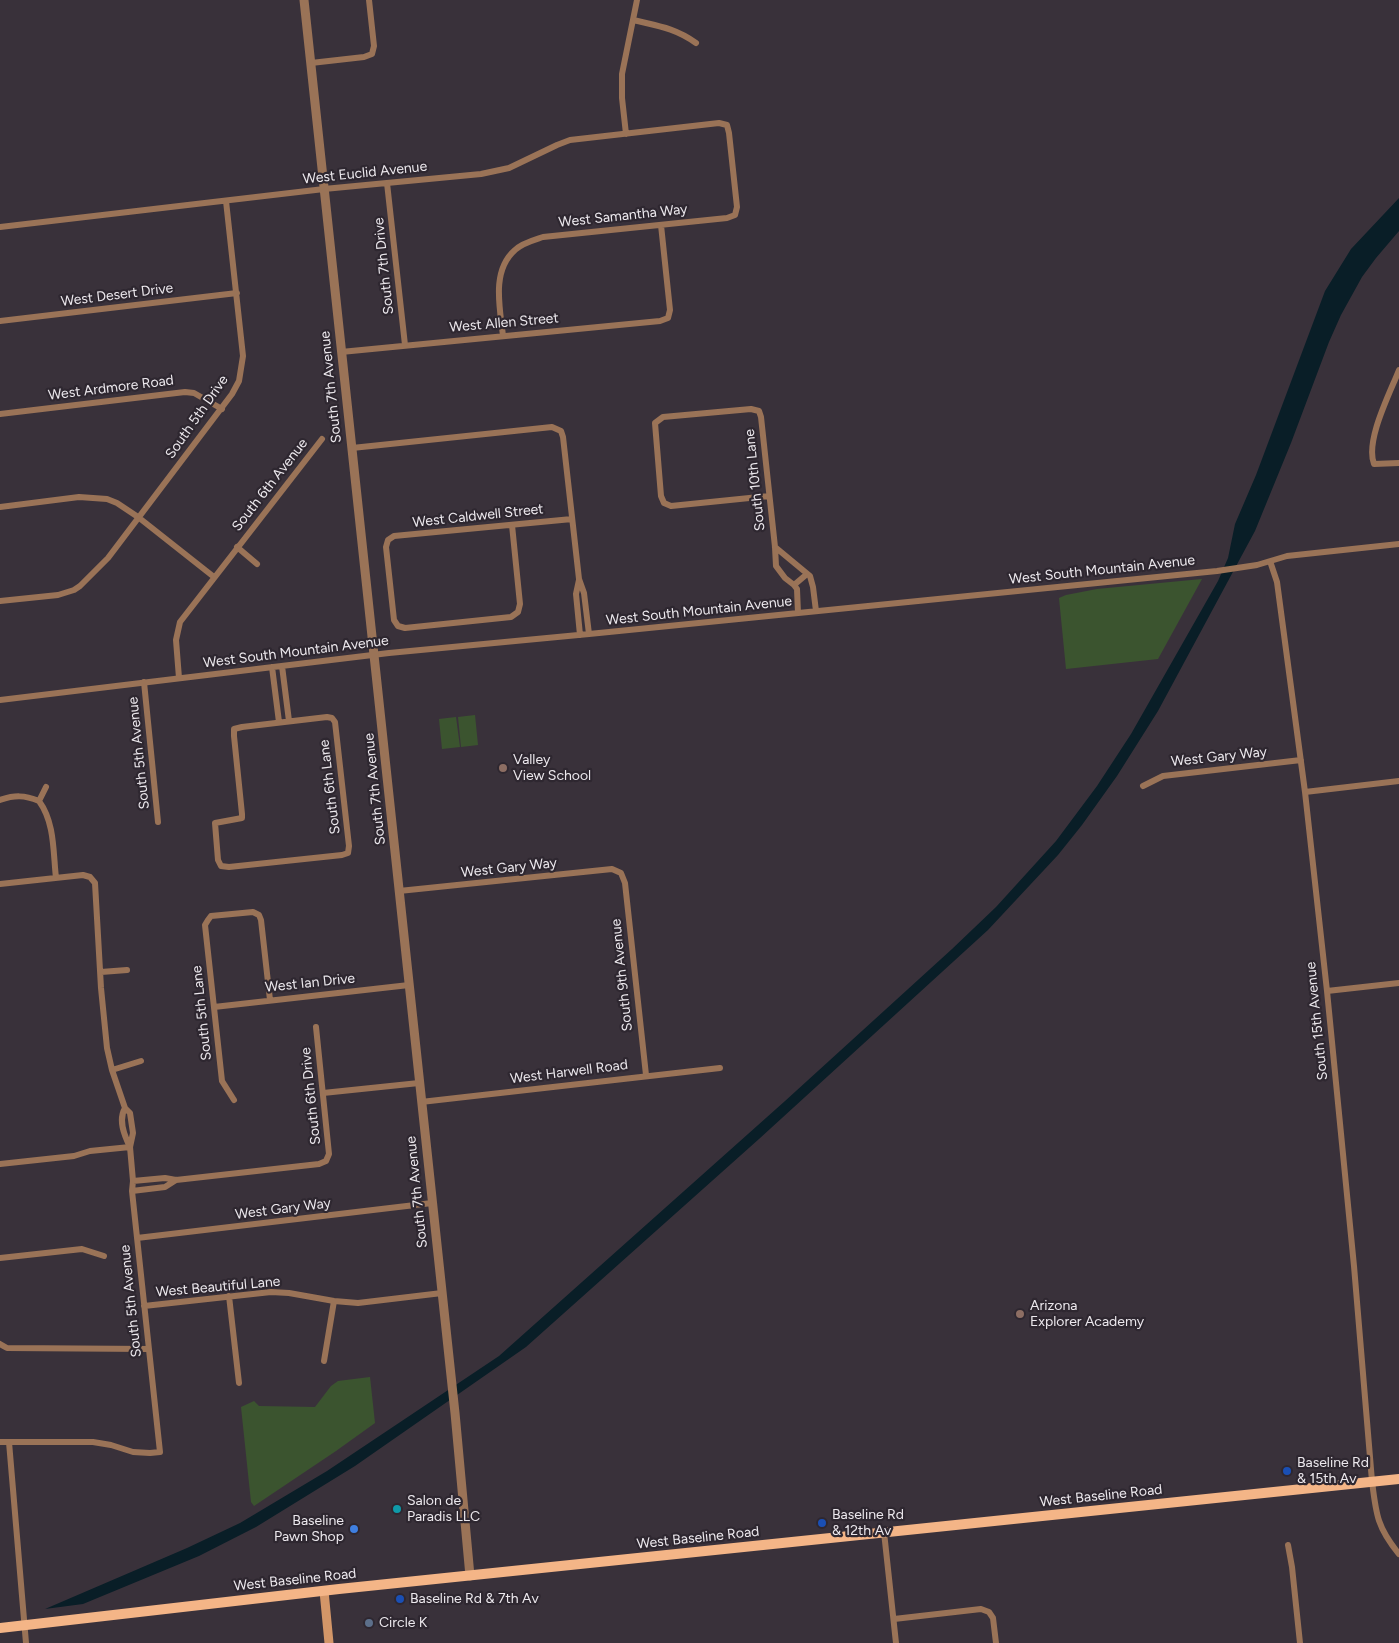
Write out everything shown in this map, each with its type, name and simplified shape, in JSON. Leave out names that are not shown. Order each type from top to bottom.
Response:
[{"type":"main road","name":"West Baseline Road","points":[[0,1628],[324,1591],[1399,1479]]},
{"type":"main road","points":[[324,1591],[329,1643]]},
{"type":"street","name":"South 7th Avenue","points":[[304,0],[442,1293],[470,1576]]},
{"type":"street","points":[[311,63],[364,57],[372,54],[374,46],[369,0]]},
{"type":"street","points":[[626,134],[622,98],[622,74],[638,0]]},
{"type":"street","points":[[633,20],[672,29],[682,33],[696,43]]},
{"type":"street","name":"West Euclid Avenue","points":[[0,226],[324,189],[497,172],[510,168],[557,144],[570,140],[719,123],[727,125],[729,133],[737,207],[735,215]]},
{"type":"street","name":"South 7th Drive","points":[[387,183],[405,345]]},
{"type":"street","name":"South 5th Drive","points":[[138,517],[222,409],[239,381],[242,369],[242,340],[226,201]]},
{"type":"street","name":"West Samantha Way","points":[[503,336],[499,299],[500,278],[504,266],[515,250],[543,236],[727,218],[735,215]]},
{"type":"street","name":"West Allen Street","points":[[341,352],[660,321],[668,318],[670,310],[661,225]]},
{"type":"street","name":"West Desert Drive","points":[[0,321],[236,293]]},
{"type":"street","points":[[1399,370],[1372,441],[1371,457],[1374,464],[1399,463]]},
{"type":"street","name":"West Ardmore Road","points":[[0,414],[185,392],[194,393],[222,409]]},
{"type":"street","name":"South 10th Lane","points":[[769,496],[671,506],[664,503],[661,496],[654,426],[657,420],[663,417],[751,409],[758,411],[762,416],[776,566],[785,578],[794,585]]},
{"type":"street","points":[[352,448],[552,427],[561,430],[579,579],[584,593],[589,634]]},
{"type":"street","name":"South 6th Avenue","points":[[179,678],[176,640],[178,626],[322,439]]},
{"type":"street","points":[[0,507],[88,497],[107,499],[117,503],[138,517],[214,577]]},
{"type":"street","points":[[0,602],[58,595],[74,590],[108,558],[138,517]]},
{"type":"street","name":"West Caldwell Street","points":[[512,525],[520,604],[518,612],[511,617],[405,628],[398,626],[394,620],[386,547],[388,540],[394,536],[572,519]]},
{"type":"street","name":"West South Mountain Avenue","points":[[0,700],[374,655],[1220,571],[1257,565],[1288,556],[1399,544]]},
{"type":"street","name":"South 6th Avenue","points":[[237,547],[257,564]]},
{"type":"street","name":"South 10th Lane","points":[[775,547],[807,574]]},
{"type":"street","name":"South 15th Avenue","points":[[1270,561],[1276,582],[1305,792],[1354,1263],[1372,1481],[1376,1510],[1381,1528],[1399,1554]]},
{"type":"street","points":[[798,613],[798,595],[794,585],[807,574],[812,581],[816,611]]},
{"type":"street","points":[[579,579],[576,602],[580,635]]},
{"type":"street","points":[[576,602],[585,601]]},
{"type":"street","points":[[272,668],[279,722],[289,722],[282,666]]},
{"type":"street","name":"South 5th Avenue","points":[[144,682],[158,822]]},
{"type":"street","points":[[276,701],[286,700]]},
{"type":"street","name":"South 6th Lane","points":[[279,722],[234,729],[242,818],[215,823],[220,866],[229,867],[348,853],[350,846],[335,722],[332,718],[289,722]]},
{"type":"street","name":"West Gary Way","points":[[1143,786],[1163,776],[1300,760]]},
{"type":"street","points":[[1305,792],[1399,781]]},
{"type":"street","points":[[39,801],[46,787]]},
{"type":"street","points":[[0,800],[27,796],[39,801],[45,809],[51,827],[56,878],[0,884]]},
{"type":"street","name":"West Gary Way","points":[[399,891],[612,870],[621,873]]},
{"type":"street","name":"South 9th Avenue","points":[[621,873],[625,883],[646,1075]]},
{"type":"street","name":"South 5th Avenue","points":[[9,1442],[93,1442],[133,1452],[160,1452],[132,1191],[130,1147],[133,1133],[130,1113],[125,1108],[112,1070],[107,1048],[95,883],[90,877],[84,875],[56,878]]},
{"type":"street","name":"South 5th Lane","points":[[234,1100],[222,1081],[205,925],[212,916],[254,912],[259,915],[270,1000]]},
{"type":"street","points":[[101,972],[127,970]]},
{"type":"street","points":[[1327,991],[1399,983]]},
{"type":"street","name":"West Ian Drive","points":[[214,1007],[409,985]]},
{"type":"street","name":"South 6th Drive","points":[[176,1180],[319,1164],[326,1161],[329,1154],[316,1027]]},
{"type":"street","points":[[112,1070],[141,1061]]},
{"type":"street","name":"West Harwell Road","points":[[421,1102],[720,1068]]},
{"type":"street","points":[[323,1093],[419,1083]]},
{"type":"street","name":"South 5th Avenue","points":[[125,1108],[122,1114],[124,1134],[130,1147]]},
{"type":"street","points":[[123,1122],[131,1122]]},
{"type":"street","points":[[0,1164],[74,1156],[90,1151],[130,1147]]},
{"type":"street","points":[[133,1181],[165,1178],[176,1180]]},
{"type":"street","points":[[154,1179],[155,1188]]},
{"type":"street","points":[[132,1191],[165,1187],[176,1180]]},
{"type":"street","name":"West Gary Way","points":[[137,1238],[432,1203]]},
{"type":"street","points":[[0,1258],[82,1250],[104,1256]]},
{"type":"street","name":"West Beautiful Lane","points":[[144,1306],[279,1292],[358,1303],[442,1293]]},
{"type":"street","points":[[229,1296],[238,1383]]},
{"type":"street","points":[[324,1361],[334,1301]]},
{"type":"street","points":[[0,1344],[7,1348],[149,1349]]},
{"type":"street","points":[[0,1442],[9,1442],[26,1643]]},
{"type":"street","points":[[884,1532],[896,1643]]},
{"type":"street","points":[[1288,1545],[1300,1643]]},
{"type":"street","points":[[894,1619],[982,1609],[989,1612],[993,1618],[996,1643]]},
{"type":"green space","points":[[1202,579],[1158,659],[1066,669],[1059,598],[1097,589]]},
{"type":"green space","points":[[475,715],[478,745],[461,747],[458,717]]},
{"type":"green space","points":[[456,717],[460,747],[442,749],[439,719]]},
{"type":"green space","points":[[370,1377],[375,1423],[254,1506],[251,1502],[241,1407],[254,1401],[259,1406],[315,1407],[331,1386],[338,1381]]},
{"type":"water","points":[[1399,198],[1399,231],[1362,277],[1341,315],[1255,531],[1158,711],[1117,776],[1082,825],[1058,855],[988,930],[759,1139],[526,1347],[355,1466],[256,1527],[199,1556],[83,1604],[45,1609],[240,1523],[327,1471],[499,1356],[785,1101],[996,907],[1056,841],[1097,786],[1131,734],[1218,581],[1228,558],[1235,524],[1256,475],[1325,291],[1351,249]]},
{"type":"place","name":"Valley View School","points":[[503,768]]},
{"type":"place","name":"Arizona Explorer Academy","points":[[1020,1314]]},
{"type":"place","name":"Baseline Rd & 15th Av","points":[[1287,1471]]},
{"type":"place","name":"Salon de Paradis LLC","points":[[397,1509]]},
{"type":"place","name":"Baseline Rd & 12th Av","points":[[822,1523]]},
{"type":"place","name":"Baseline Pawn Shop","points":[[354,1529]]},
{"type":"place","name":"Baseline Rd & 7th Av","points":[[400,1599]]},
{"type":"place","name":"Circle K","points":[[369,1623]]}]
